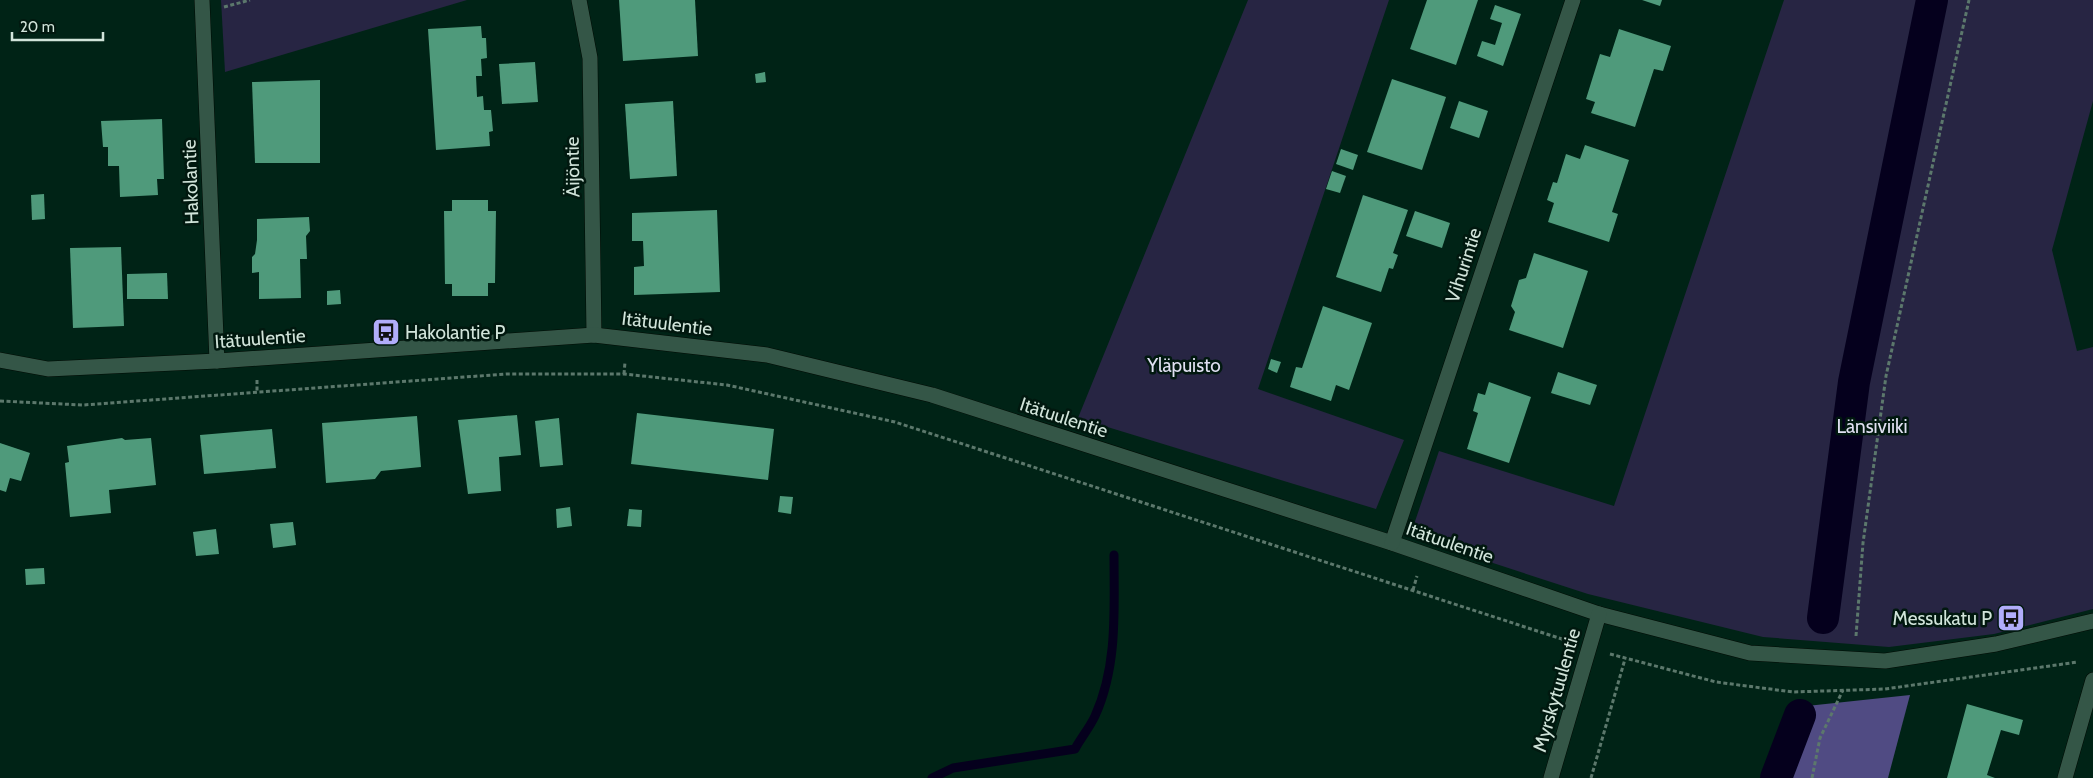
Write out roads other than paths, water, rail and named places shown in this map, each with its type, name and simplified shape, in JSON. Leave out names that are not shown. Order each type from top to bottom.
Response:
[{"type":"street","name":"Hakolantie","points":[[202,0],[217,362]]},
{"type":"street","name":"Äijöntie","points":[[579,0],[590,58],[594,335]]},
{"type":"street","name":"Vihurintie","points":[[1392,543],[1573,0]]},
{"type":"street","name":"Itätuulentie","points":[[0,360],[48,368],[217,362],[594,335],[767,355],[932,395],[1392,543],[1599,614],[1750,653],[1885,661],[1996,644],[2093,621]]},
{"type":"street","name":"Myrskytuulentie","points":[[1551,778],[1599,614]]},
{"type":"street","points":[[2065,778],[2093,680]]},
{"type":"waterway","points":[[1823,618],[1854,382],[1932,0]]},
{"type":"waterway","points":[[932,778],[953,768],[1075,749],[1095,716],[1108,677],[1113,637],[1114,555]]},
{"type":"waterway","points":[[1776,778],[1800,715]]},
{"type":"place","name":"Hakolantie P","points":[[386,332]]},
{"type":"place","name":"Messukatu P","points":[[2011,618]]},
{"type":"park label","name":"Yläpuisto","points":[[1184,365]]},
{"type":"park label","name":"Länsiviiki","points":[[1872,426]]}]
